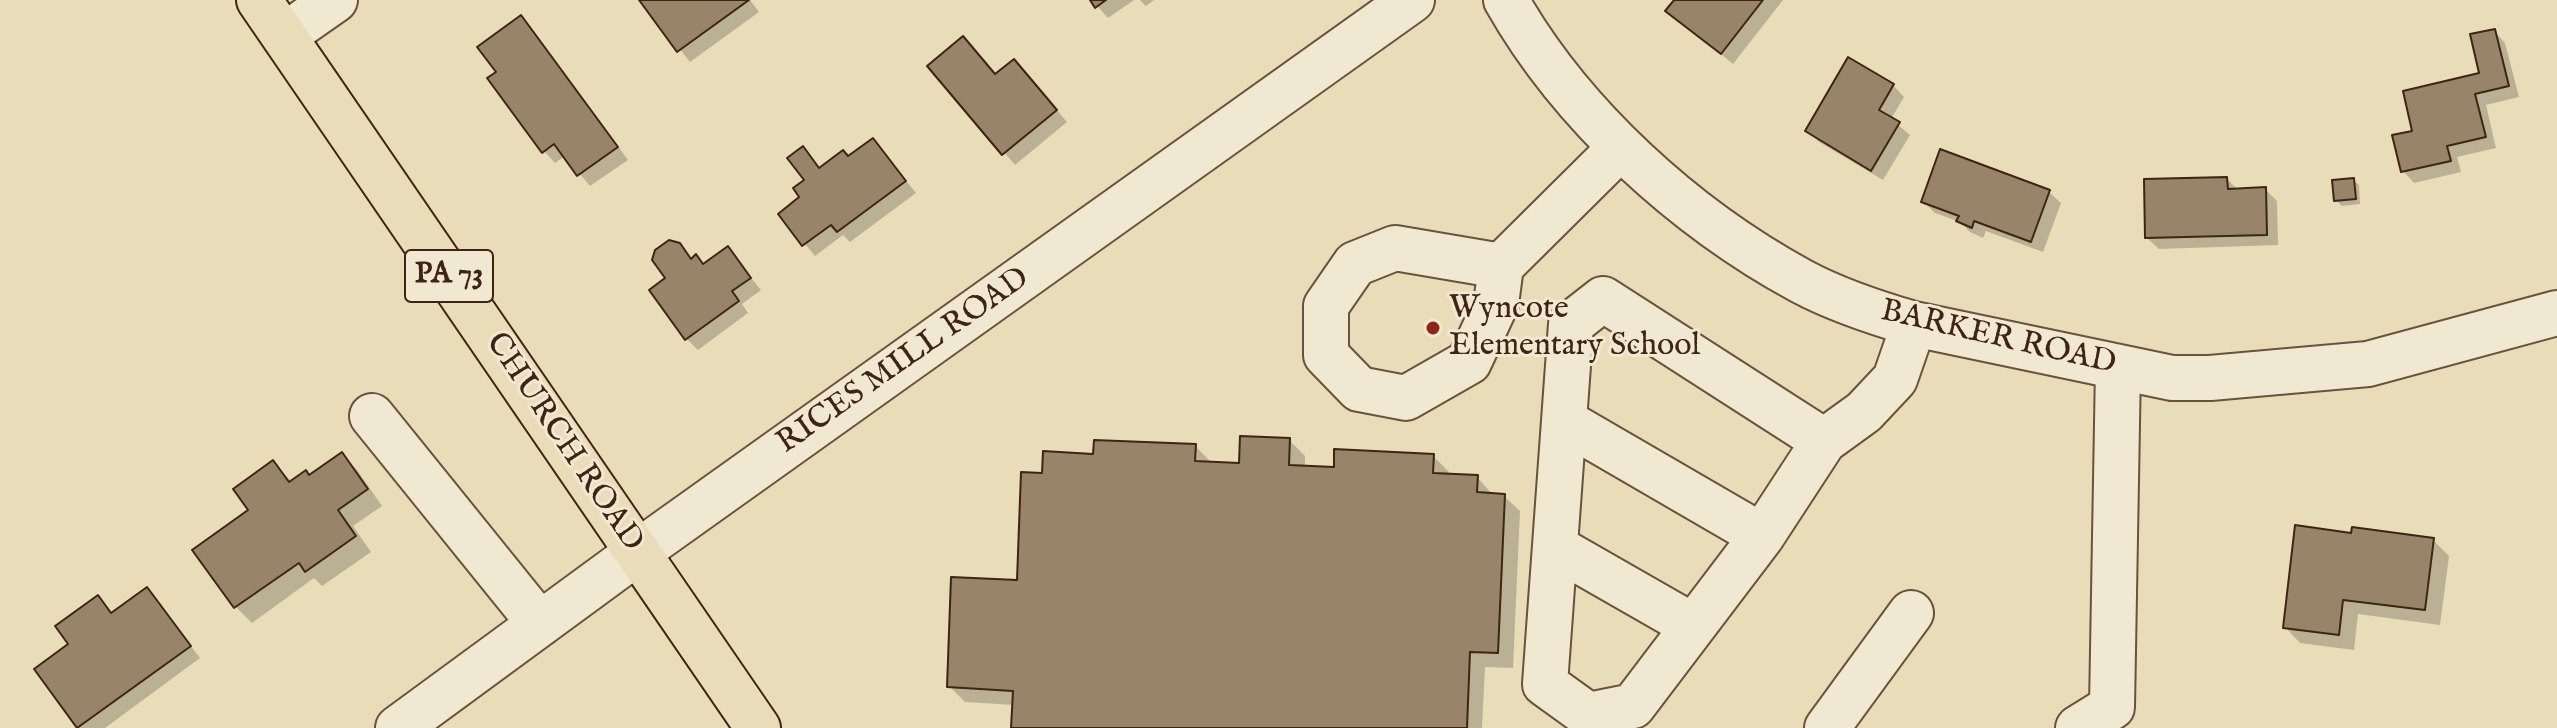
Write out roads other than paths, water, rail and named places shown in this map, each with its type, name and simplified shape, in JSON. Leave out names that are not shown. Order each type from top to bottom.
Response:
[{"type":"main road","name":"CHURCH ROAD","points":[[259,0],[758,728]]},
{"type":"street","points":[[285,35],[335,0]]},
{"type":"street","name":"RICES MILL ROAD","points":[[398,728],[638,552],[1412,0]]},
{"type":"street","name":"BARKER ROAD","points":[[1506,0],[1550,67],[1620,148],[1729,238],[1791,275],[1836,297],[1914,324],[2172,378],[2210,378],[2368,364],[2557,313]]},
{"type":"street","points":[[1501,266],[1620,148]]},
{"type":"street","points":[[1824,441],[1603,299],[1571,324],[1545,684],[1588,715],[1633,706],[1762,536],[1824,441],[1864,412],[1895,379],[1914,324]]},
{"type":"street","points":[[2078,728],[2112,707],[2118,367]]},
{"type":"street","points":[[372,416],[540,624]]},
{"type":"street","points":[[1564,421],[1762,536]]},
{"type":"street","points":[[1555,547],[1693,626]]},
{"type":"street","points":[[1827,728],[1911,613]]},
{"type":"place","name":"Wyncote Elementary School","points":[[1433,328]]}]
